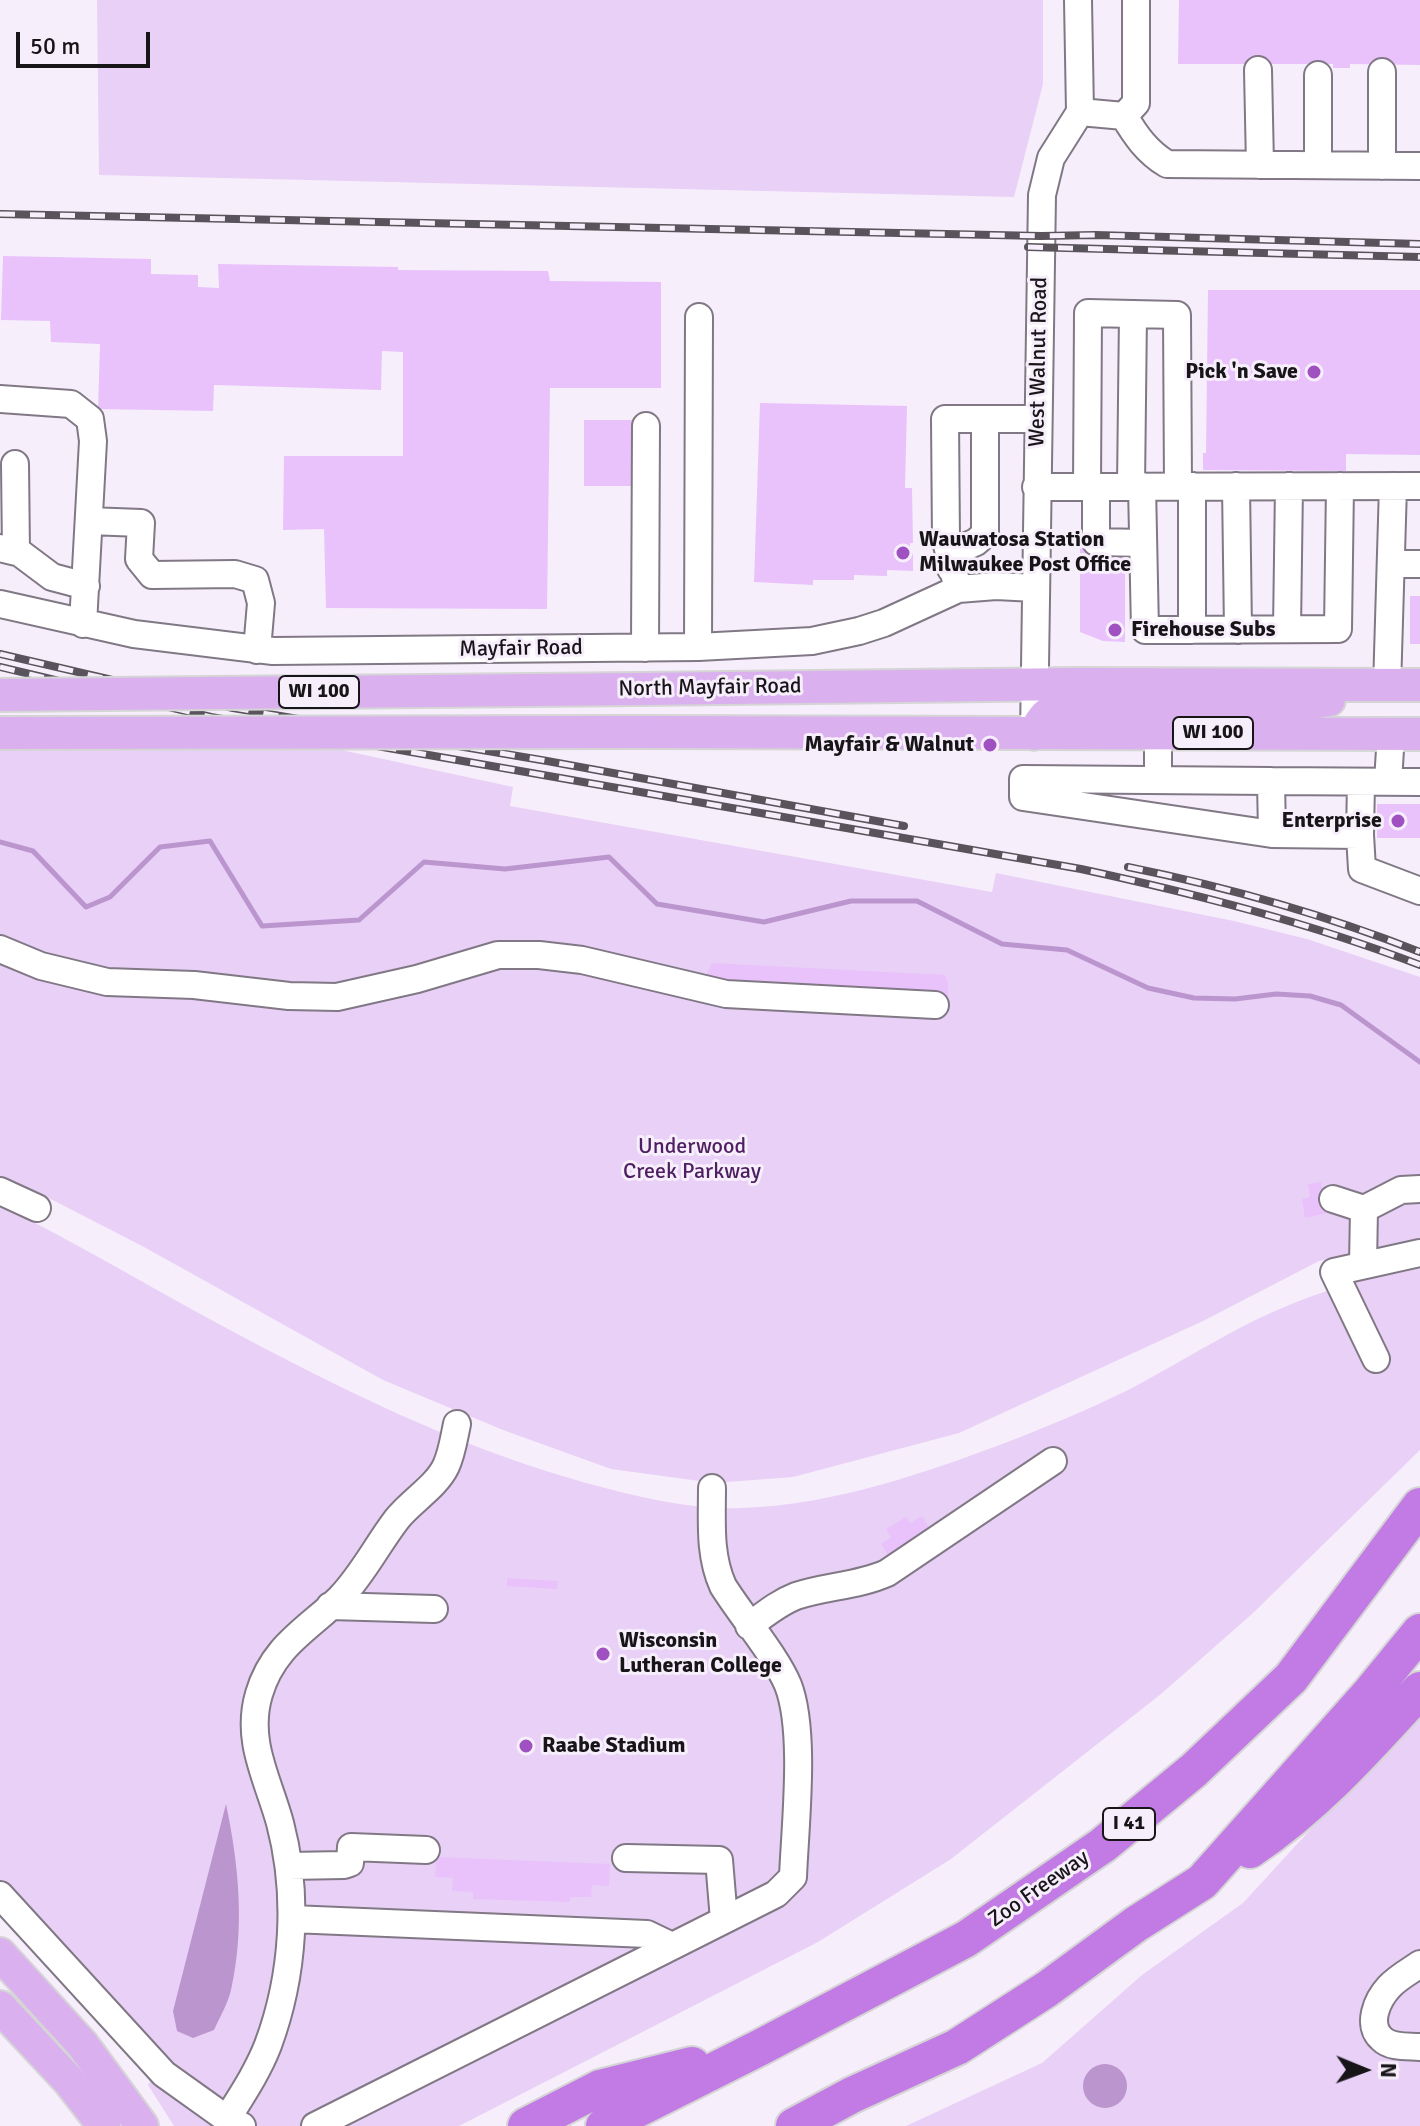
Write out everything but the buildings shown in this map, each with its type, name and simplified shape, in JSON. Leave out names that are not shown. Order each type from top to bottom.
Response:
[{"type":"highway","name":"Zoo Freeway","points":[[604,2126],[966,1939],[1103,1845],[1194,1770],[1291,1678],[1420,1506]]},
{"type":"highway","points":[[1202,1882],[1371,1692],[1420,1632]]},
{"type":"highway","points":[[794,2126],[852,2095],[957,2047],[1280,1830],[1336,1782],[1420,1690]]},
{"type":"highway","points":[[526,2126],[600,2088],[759,2048]]},
{"type":"main road","name":"North Mayfair Road","points":[[0,695],[1033,684],[1400,686]]},
{"type":"main road","points":[[643,732],[786,709],[1007,706],[1024,699],[1033,684]]},
{"type":"main road","points":[[1034,734],[1043,716],[1066,706],[1285,707],[1400,686]]},
{"type":"main road","name":"North Mayfair Road","points":[[0,733],[1406,734]]},
{"type":"main road","points":[[0,1954],[82,2044],[142,2126]]},
{"type":"main road","points":[[0,2007],[69,2081],[104,2126]]},
{"type":"street","points":[[1078,0],[1080,112],[1124,116]]},
{"type":"street","points":[[1124,116],[1136,103],[1136,0]]},
{"type":"street","points":[[1258,70],[1260,165]]},
{"type":"street","points":[[1382,72],[1382,166]]},
{"type":"street","points":[[1318,75],[1318,165]]},
{"type":"street","name":"West Walnut Road","points":[[1034,734],[1042,195],[1051,158],[1080,112]]},
{"type":"street","points":[[1124,116],[1140,142],[1167,164],[1420,166]]},
{"type":"street","points":[[1143,543],[1096,542],[1091,486],[1088,313],[1177,315],[1192,630]]},
{"type":"street","points":[[1133,314],[1136,486],[1143,543],[1145,630],[1338,629],[1340,486]]},
{"type":"street","points":[[698,647],[699,317]]},
{"type":"street","points":[[0,399],[71,404],[90,419],[93,441],[83,624]]},
{"type":"street","points":[[954,579],[946,541],[945,419],[1038,419]]},
{"type":"street","points":[[954,579],[958,550],[985,534],[985,419]]},
{"type":"street","points":[[645,648],[646,426]]},
{"type":"street","points":[[15,464],[8,550],[36,563],[52,577],[86,586]]},
{"type":"street","points":[[1236,486],[1238,630]]},
{"type":"street","points":[[1287,629],[1289,486]]},
{"type":"street","points":[[1393,486],[1391,564],[1400,686]]},
{"type":"street","points":[[1036,487],[1420,486]]},
{"type":"street","points":[[89,521],[141,523],[139,559],[152,575],[235,574],[255,580],[261,603],[257,650]]},
{"type":"street","points":[[1391,564],[1420,564]]},
{"type":"street","name":"Mayfair Road","points":[[0,604],[134,634],[257,650],[645,648],[784,644],[833,637],[884,623],[954,579],[1035,588]]},
{"type":"street","points":[[1158,734],[1158,780]]},
{"type":"street","points":[[1388,782],[1406,734]]},
{"type":"street","points":[[1360,835],[1272,834],[1023,797],[1023,779],[1420,782]]},
{"type":"street","points":[[1271,781],[1272,834]]},
{"type":"street","points":[[1361,782],[1362,869],[1420,891]]},
{"type":"street","points":[[0,949],[52,969],[107,982],[194,985],[289,996],[337,997],[417,979],[498,955],[539,955],[582,960],[726,994],[935,1005]]},
{"type":"street","points":[[1333,1199],[1364,1209],[1401,1190],[1420,1189]]},
{"type":"street","points":[[0,1191],[37,1208]]},
{"type":"street","points":[[1363,1265],[1364,1209]]},
{"type":"street","points":[[1376,1359],[1334,1272],[1420,1253]]},
{"type":"street","points":[[0,1895],[164,2074],[235,2123],[272,2032],[284,1987],[292,1919],[289,1866],[279,1820],[256,1750],[256,1706],[281,1649],[355,1582],[397,1519],[440,1474],[446,1465],[457,1424]]},
{"type":"street","points":[[749,1626],[770,1609],[797,1596],[863,1582],[887,1573],[1053,1461]]},
{"type":"street","points":[[315,2126],[776,1894],[793,1877],[798,1746],[795,1714],[788,1686],[716,1572],[712,1553],[712,1488]]},
{"type":"street","points":[[330,1606],[434,1609]]},
{"type":"street","points":[[289,1866],[344,1865],[350,1863],[351,1847],[426,1850]]},
{"type":"street","points":[[626,1858],[719,1860],[724,1920]]},
{"type":"street","points":[[292,1919],[647,1934],[672,1946]]},
{"type":"street","points":[[1420,1964],[1391,1984],[1376,2002],[1374,2025],[1381,2039],[1394,2045],[1420,2047]]},
{"type":"green space","points":[[97,0],[1043,0],[1043,84],[1014,197],[99,175]]},
{"type":"green space","name":"Underwood Creek Parkway","points":[[323,746],[513,787],[510,806],[992,892],[996,873],[1234,921],[1307,939],[1420,977],[1420,1242],[1319,1261],[1203,1321],[959,1433],[793,1477],[714,1483],[611,1469],[503,1430],[383,1380],[144,1247],[43,1195],[0,1177],[0,748]]},
{"type":"green space","name":"Wisconsin Lutheran College","points":[[0,1205],[272,1352],[442,1433],[596,1486],[658,1500],[721,1508],[777,1505],[848,1493],[951,1462],[1018,1438],[1111,1398],[1295,1302],[1369,1278],[1420,1268],[1420,1450],[1252,1614],[1161,1694],[951,1859],[818,1942],[459,2126],[174,2126],[148,2085],[163,2058],[59,1940],[0,1880]]},
{"type":"green space","points":[[1420,1710],[1420,2126],[906,2126],[1042,2063],[1142,1975],[1243,1903]]},
{"type":"shaded area","points":[[226,1804],[239,1897],[235,1967],[230,1995],[214,2030],[193,2038],[177,2031],[173,2011]]},
{"type":"shaded area","points":[[1105,2064],[1120,2071],[1127,2086],[1120,2101],[1105,2108],[1090,2101],[1083,2086],[1090,2071]]},
{"type":"waterway","points":[[0,842],[33,851],[86,907],[110,897],[160,847],[210,841],[262,926],[359,920],[424,862],[505,869],[609,857],[657,904],[764,922],[851,901],[917,901],[1002,944],[1067,950],[1148,988],[1194,998],[1235,999],[1276,994],[1310,996],[1341,1005],[1420,1062]]},
{"type":"railway","points":[[0,214],[1420,244]]},
{"type":"railway","points":[[1028,247],[1420,257]]},
{"type":"railway","points":[[0,654],[233,708],[904,826]]},
{"type":"railway","points":[[0,667],[211,717],[1081,869],[1252,911],[1420,965]]},
{"type":"railway","points":[[1128,867],[1276,903],[1420,952]]},
{"type":"place","name":"Pick 'n Save","points":[[1314,372]]},
{"type":"place","name":"Wauwatosa Station Milwaukee Post Office","points":[[903,553]]},
{"type":"place","name":"Firehouse Subs","points":[[1115,630]]},
{"type":"place","name":"Mayfair & Walnut","points":[[990,745]]},
{"type":"place","name":"Enterprise","points":[[1398,821]]},
{"type":"place","name":"Wisconsin Lutheran College","points":[[603,1654]]},
{"type":"place","name":"Raabe Stadium","points":[[526,1746]]}]
